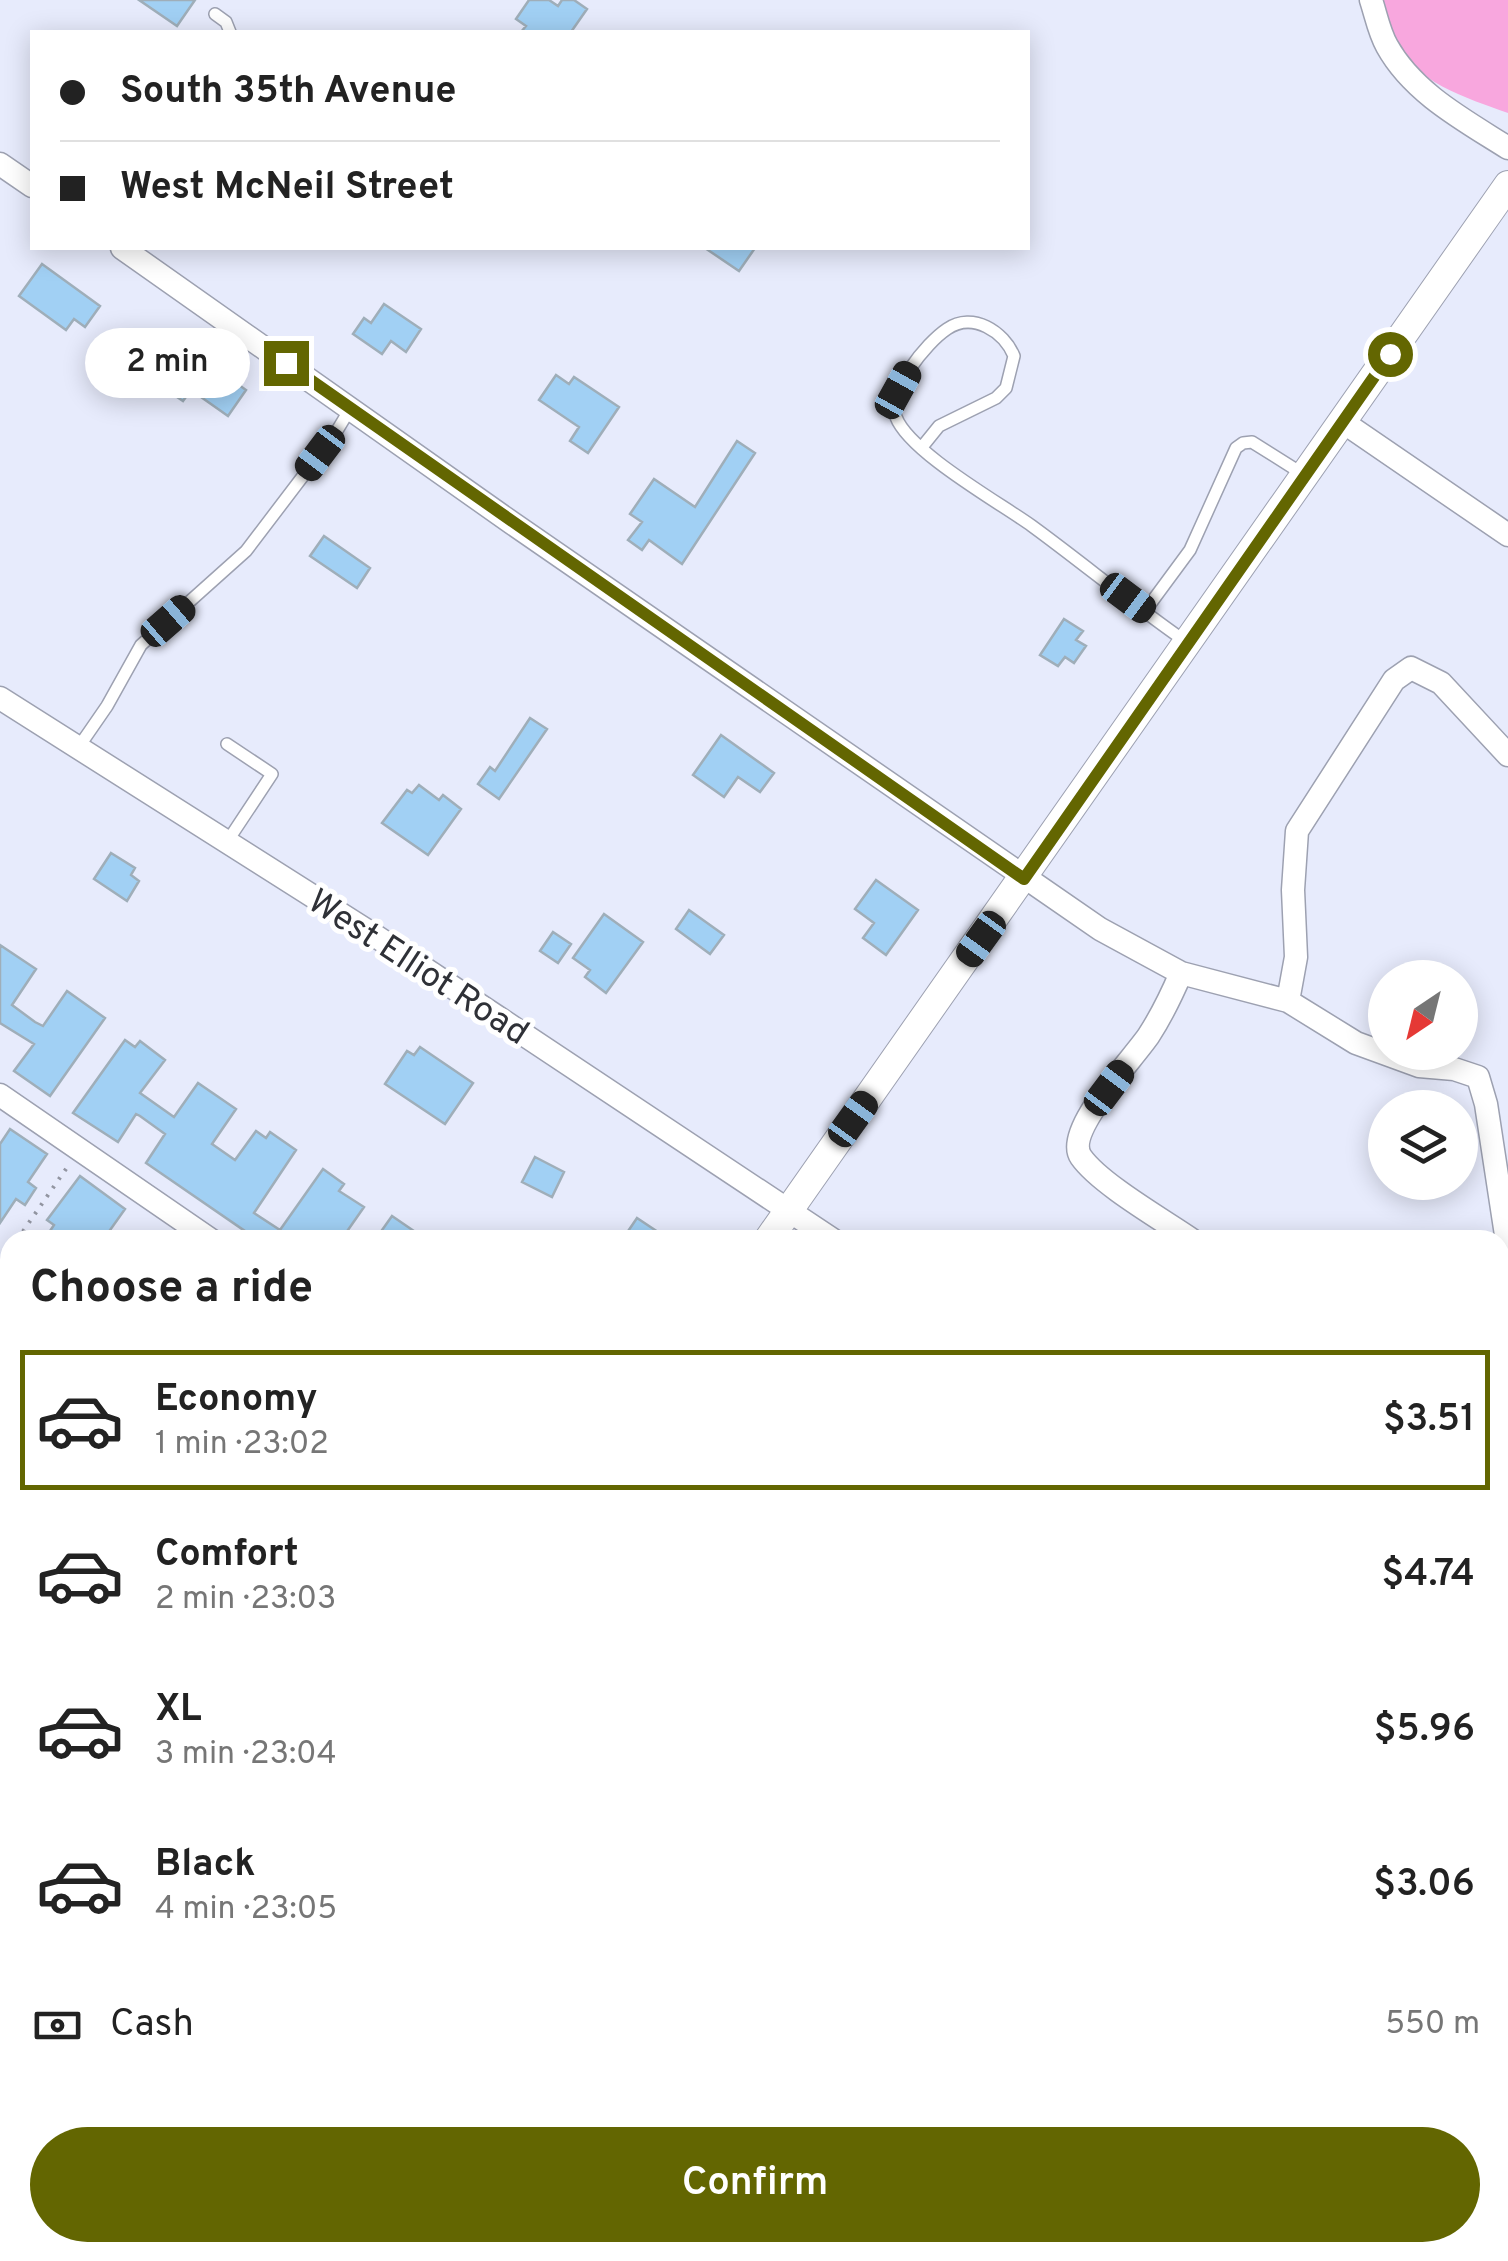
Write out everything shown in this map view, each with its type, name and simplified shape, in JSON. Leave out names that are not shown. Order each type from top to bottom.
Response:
[{"type":"street","points":[[1371,0],[1386,44],[1411,78],[1442,106],[1508,148]]},
{"type":"street","points":[[0,164],[30,185]]},
{"type":"street","points":[[775,1230],[1508,185]]},
{"type":"street","points":[[125,250],[1100,930],[1181,973],[1288,1002],[1356,1043],[1419,1066],[1454,1068],[1478,1077],[1486,1104],[1505,1230]]},
{"type":"street","points":[[1343,422],[1508,535]]},
{"type":"street","points":[[1288,1002],[1296,957],[1293,890],[1297,831],[1394,680],[1411,668],[1441,683],[1508,755]]},
{"type":"street","name":"West Elliot Road","points":[[0,698],[376,936],[819,1230]]},
{"type":"street","points":[[1178,1230],[1094,1170],[1079,1154],[1076,1140],[1086,1120],[1150,1034],[1181,973]]},
{"type":"street","points":[[0,1095],[195,1230]]},
{"type":"lane","points":[[215,14],[229,30]]},
{"type":"lane","points":[[922,447],[939,426],[979,409],[1006,388],[1014,356],[1000,333],[972,323],[948,328],[908,370],[893,404],[896,420],[922,447],[1189,644]]},
{"type":"lane","points":[[78,748],[107,706],[141,644],[246,550],[350,409]]},
{"type":"lane","points":[[1145,611],[1190,550],[1236,448],[1252,442],[1306,476]]},
{"type":"lane","points":[[227,744],[272,774],[227,842]]},
{"type":"path","points":[[24,1230],[79,1150]]},
{"type":"shaded area","points":[[1382,0],[1508,0],[1508,113],[1442,86],[1414,66],[1394,38]]},
{"type":"building","points":[[139,0],[195,0],[177,26]]},
{"type":"building","points":[[529,0],[549,0],[558,6],[562,0],[574,0],[587,9],[572,30],[523,30],[526,26],[516,19]]},
{"type":"building","points":[[708,250],[754,250],[739,271]]},
{"type":"building","points":[[42,264],[100,306],[85,327],[74,319],[66,330],[19,296]]},
{"type":"building","points":[[384,304],[421,329],[406,352],[391,341],[382,354],[353,334],[364,318],[371,323]]},
{"type":"building","points":[[182,344],[246,390],[228,416],[191,390],[183,401],[155,382]]},
{"type":"building","points":[[556,375],[569,384],[574,377],[619,407],[588,453],[570,441],[579,427],[539,400]]},
{"type":"building","points":[[737,441],[755,453],[682,564],[649,540],[642,550],[628,540],[642,522],[630,514],[654,479],[695,507]]},
{"type":"building","points":[[324,536],[370,568],[357,588],[310,556]]},
{"type":"building","points":[[1064,619],[1083,631],[1076,640],[1086,646],[1074,663],[1065,657],[1058,666],[1040,655]]},
{"type":"building","points":[[530,718],[547,729],[499,799],[478,784],[490,767],[495,771]]},
{"type":"building","points":[[721,735],[774,773],[760,792],[738,777],[724,797],[693,775]]},
{"type":"building","points":[[419,785],[439,800],[443,795],[461,809],[428,855],[382,823],[407,790],[412,793]]},
{"type":"building","points":[[111,853],[135,868],[131,875],[139,881],[127,901],[94,879]]},
{"type":"building","points":[[876,880],[918,910],[886,955],[863,938],[874,923],[855,909]]},
{"type":"building","points":[[689,910],[724,935],[710,954],[676,929]]},
{"type":"building","points":[[604,914],[643,942],[606,993],[585,977],[590,970],[573,958]]},
{"type":"building","points":[[553,932],[571,944],[558,963],[540,951]]},
{"type":"building","points":[[0,945],[36,969],[12,1005],[35,1022],[43,1026],[67,991],[105,1018],[50,1096],[14,1071],[34,1044],[0,1023]]},
{"type":"building","points":[[125,1040],[135,1047],[140,1041],[165,1060],[140,1093],[174,1117],[198,1083],[236,1109],[212,1144],[235,1160],[256,1131],[266,1138],[270,1132],[296,1150],[254,1213],[280,1230],[243,1230],[146,1163],[165,1134],[140,1116],[136,1114],[118,1142],[73,1113]]},
{"type":"building","points":[[420,1047],[473,1083],[445,1124],[385,1084],[407,1051],[414,1055]]},
{"type":"building","points":[[10,1129],[47,1154],[28,1182],[36,1188],[25,1205],[16,1199],[0,1223],[0,1144]]},
{"type":"building","points":[[535,1157],[564,1172],[552,1197],[522,1182]]},
{"type":"building","points":[[323,1169],[344,1184],[339,1191],[364,1207],[348,1230],[280,1230]]},
{"type":"building","points":[[80,1176],[125,1209],[110,1230],[51,1230],[54,1225],[47,1220]]},
{"type":"building","points":[[392,1216],[412,1230],[382,1230]]},
{"type":"building","points":[[637,1218],[655,1230],[629,1230]]},
{"type":"route","points":[[286,363],[1024,879],[1390,354]]}]
